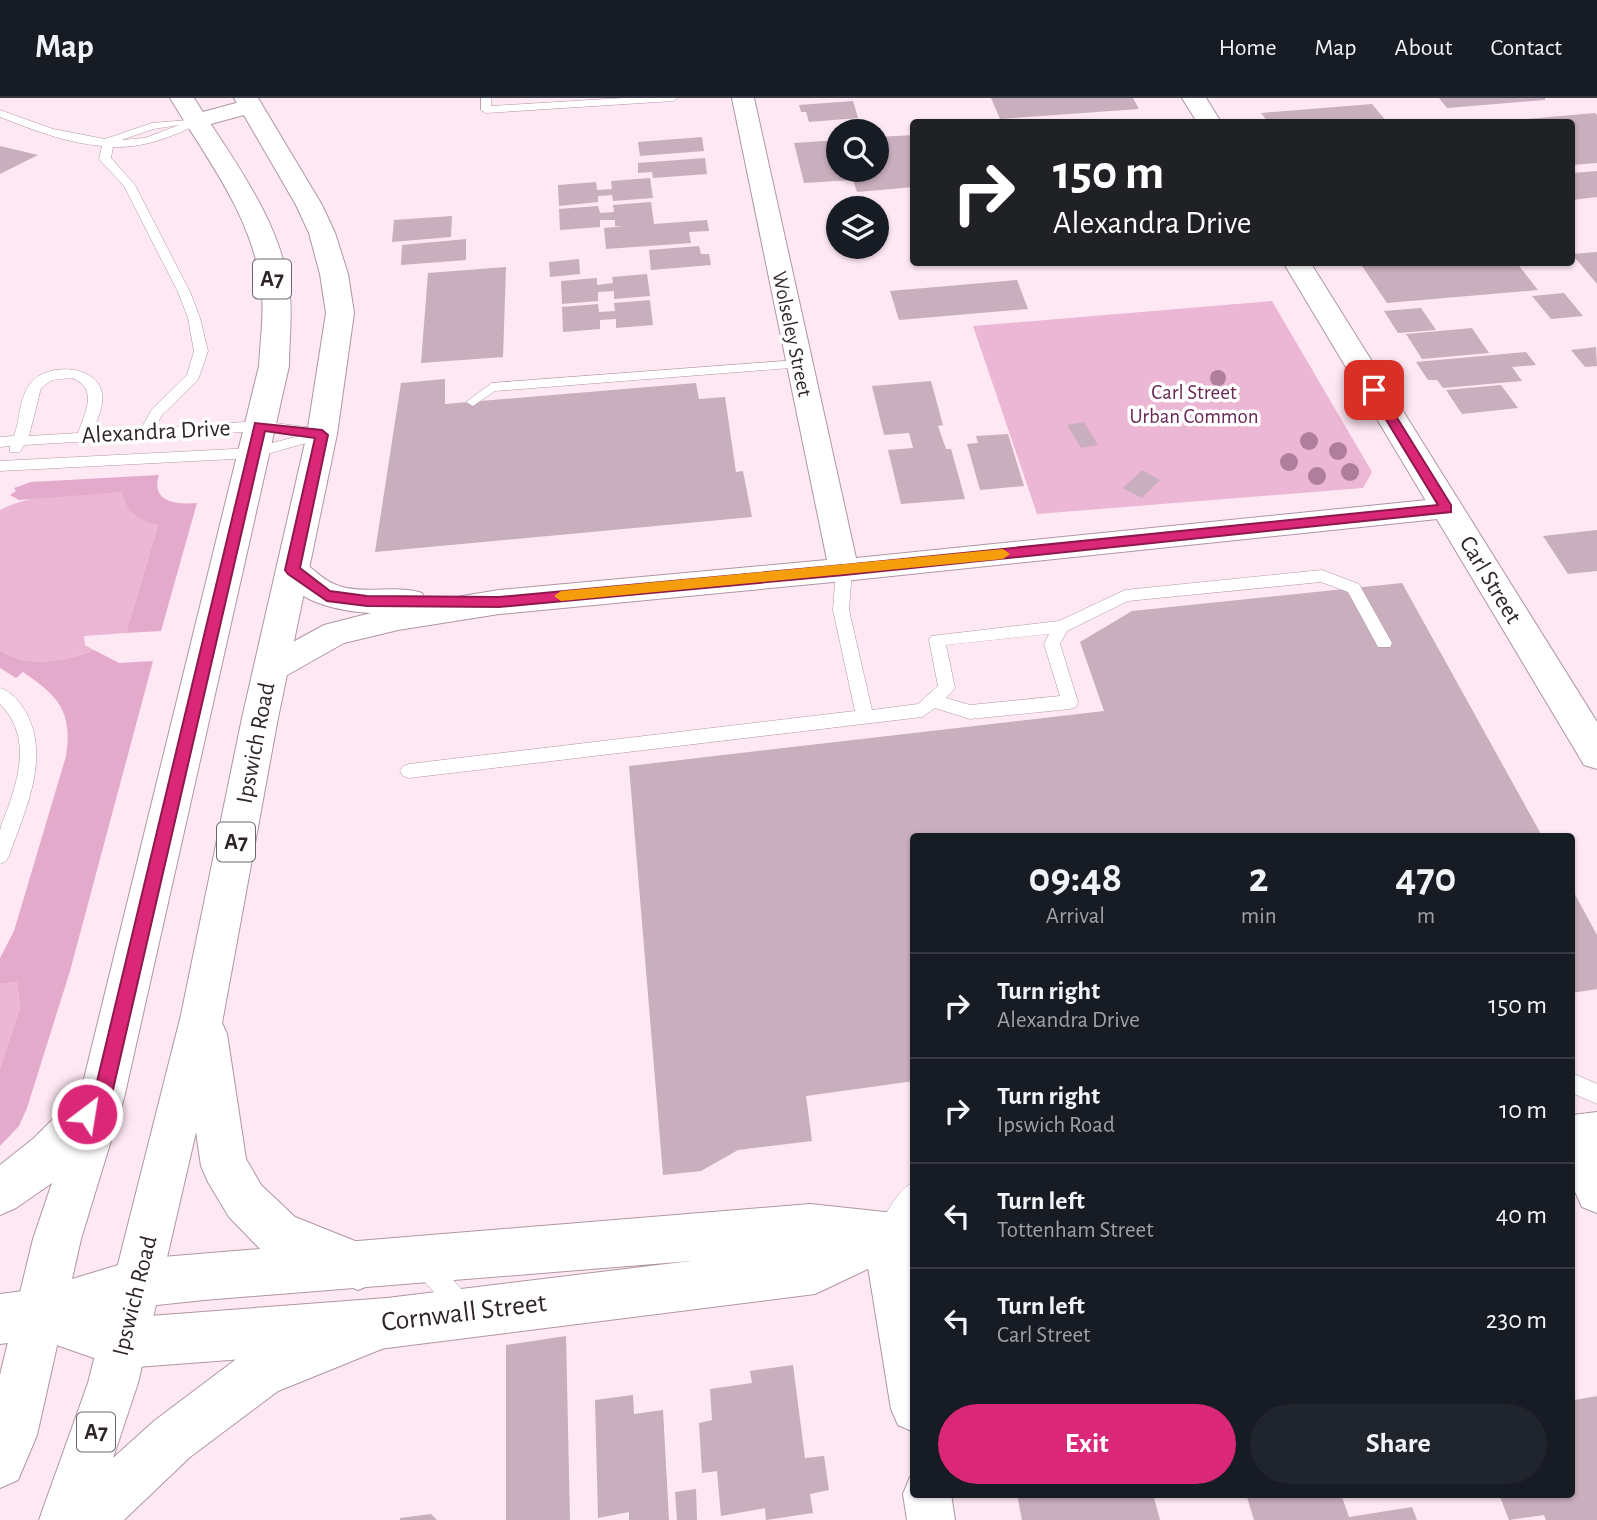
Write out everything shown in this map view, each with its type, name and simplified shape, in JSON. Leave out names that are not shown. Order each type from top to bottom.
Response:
[{"type":"main road","points":[[1194,98],[1207,119]]},
{"type":"main road","name":"Ipswich Road","points":[[66,1520],[113,1383],[202,1015],[271,669],[322,435],[340,313],[334,274],[322,233],[309,205],[248,102]]},
{"type":"main road","name":"A7","points":[[0,1462],[11,1435],[20,1317],[57,1239],[102,1098],[274,366],[276,295],[268,255],[258,225],[189,110]]},
{"type":"main road","name":"Carl Street","points":[[1298,266],[1597,754]]},
{"type":"main road","points":[[202,1015],[224,1166],[245,1201],[279,1234],[358,1266]]},
{"type":"main road","points":[[0,1192],[19,1182],[57,1147],[102,1098]]},
{"type":"main road","points":[[1575,1138],[1597,1134]]},
{"type":"main road","name":"Cornwall Street","points":[[20,1317],[138,1283],[810,1228],[899,1234]]},
{"type":"main road","name":"Cornwall Street","points":[[20,1317],[123,1343],[387,1322],[815,1270],[899,1234]]},
{"type":"main road","points":[[85,1520],[172,1439],[261,1372],[387,1322]]},
{"type":"street","name":"Wolseley Street","points":[[743,98],[844,570]]},
{"type":"street","points":[[189,110],[248,102]]},
{"type":"street","points":[[271,669],[335,633],[398,618],[499,602],[844,570],[1447,508]]},
{"type":"street","points":[[292,570],[327,595],[367,601],[499,602]]},
{"type":"street","points":[[1575,1145],[1597,1192]]},
{"type":"street","points":[[899,1234],[910,1362]]},
{"type":"street","points":[[928,1498],[932,1520]]},
{"type":"lane","points":[[486,98],[486,110],[673,98]]},
{"type":"lane","points":[[0,113],[61,137],[135,144],[176,133],[189,110]]},
{"type":"lane","points":[[108,142],[105,159],[129,185],[184,292],[194,318],[201,351],[193,377],[157,412],[146,432]]},
{"type":"lane","points":[[473,402],[492,387],[798,364]]},
{"type":"lane","points":[[1,467],[20,441],[26,426],[30,391],[42,379],[60,373],[76,376],[90,382],[94,387],[96,401],[84,435]]},
{"type":"lane","name":"Alexandra Drive","points":[[0,442],[146,432],[256,439],[322,435]]},
{"type":"lane","name":"Alexandra Drive","points":[[1,467],[256,439],[322,435]]},
{"type":"lane","points":[[844,570],[841,610],[865,717]]},
{"type":"lane","points":[[409,771],[922,710],[947,688],[937,640],[1061,627],[1125,596],[1322,576],[1354,588],[1384,643]]},
{"type":"lane","points":[[933,701],[970,712],[1070,702],[1052,644],[1061,627]]},
{"type":"lane","points":[[0,694],[22,715],[31,742],[26,774],[0,856]]},
{"type":"lane","points":[[1575,1084],[1597,1094]]},
{"type":"lane","points":[[899,1234],[910,1203]]},
{"type":"lane","points":[[420,1260],[466,1313]]},
{"type":"green space","name":"Carl Street Urban Common","points":[[1272,301],[1372,472],[1363,488],[1037,514],[973,326]]},
{"type":"green space","points":[[122,492],[158,525],[126,633],[84,636],[85,645],[94,650],[59,660],[22,660],[0,650],[0,510],[44,496]]},
{"type":"green space","points":[[17,982],[20,1007],[0,1069],[0,984]]},
{"type":"shaded area","points":[[159,475],[158,491],[167,500],[197,503],[161,631],[126,633],[158,525],[144,521],[134,514],[126,505],[122,492],[19,500],[10,495],[16,491],[14,488],[31,482]]},
{"type":"shaded area","points":[[0,650],[22,660],[34,661],[59,660],[94,650],[119,663],[153,661],[70,971],[27,1108],[19,1126],[0,1146],[0,1069],[20,1007],[17,982],[0,984],[0,958],[14,931],[66,756],[68,740],[65,716],[54,697],[23,672],[16,678],[0,668]]},
{"type":"building","points":[[991,98],[1133,98],[1139,109],[1000,119]]},
{"type":"building","points":[[1439,98],[1545,98],[1545,100],[1447,108]]},
{"type":"building","points":[[853,101],[858,118],[809,122],[806,112],[801,112],[799,105]]},
{"type":"building","points":[[1372,104],[1384,119],[1266,119],[1261,113]]},
{"type":"building","points":[[1595,113],[1597,163],[1575,165],[1575,119],[1528,119]]},
{"type":"building","points":[[910,135],[910,187],[857,192],[854,182],[889,182],[889,136]]},
{"type":"building","points":[[702,137],[704,151],[640,156],[638,142]]},
{"type":"building","points":[[826,141],[826,182],[804,183],[794,143]]},
{"type":"building","points":[[0,146],[38,155],[0,174]]},
{"type":"building","points":[[705,158],[707,174],[653,178],[652,172],[638,173],[638,163]]},
{"type":"building","points":[[1597,171],[1597,197],[1575,200],[1575,173]]},
{"type":"building","points":[[650,178],[653,198],[613,201],[612,195],[598,196],[598,202],[559,206],[558,185],[596,182],[597,190],[612,189],[611,181]]},
{"type":"building","points":[[651,202],[654,224],[707,220],[709,231],[689,232],[691,243],[606,249],[604,228],[624,226],[615,226],[615,220],[600,220],[600,227],[560,230],[559,209],[598,206],[600,213],[614,212],[613,205]]},
{"type":"building","points":[[452,216],[451,237],[392,242],[394,220]]},
{"type":"building","points":[[466,239],[466,260],[401,265],[402,245]]},
{"type":"building","points":[[699,246],[701,254],[709,254],[711,265],[651,270],[649,250]]},
{"type":"building","points":[[1597,252],[1597,284],[1575,258],[1575,254]]},
{"type":"building","points":[[579,259],[580,274],[550,277],[549,262]]},
{"type":"building","points":[[1362,266],[1519,266],[1538,290],[1387,303]]},
{"type":"building","points":[[506,267],[503,357],[421,363],[428,273]]},
{"type":"building","points":[[647,274],[650,296],[614,299],[614,291],[598,292],[598,301],[562,304],[561,281],[597,278],[597,285],[613,283],[612,277]]},
{"type":"building","points":[[1017,280],[1028,309],[899,320],[890,291]]},
{"type":"building","points":[[1564,293],[1583,316],[1551,319],[1532,296]]},
{"type":"building","points":[[650,300],[653,325],[616,328],[616,319],[600,320],[600,329],[563,332],[562,307],[598,304],[599,312],[615,311],[614,303]]},
{"type":"building","points":[[1421,308],[1436,330],[1398,333],[1384,311]]},
{"type":"building","points":[[1472,328],[1489,353],[1422,359],[1406,334]]},
{"type":"building","points":[[1596,347],[1597,366],[1585,367],[1571,350]]},
{"type":"building","points":[[1526,352],[1536,365],[1512,367],[1522,381],[1443,388],[1437,380],[1428,380],[1416,362]]},
{"type":"building","points":[[445,379],[445,404],[696,383],[699,399],[725,397],[736,472],[743,471],[752,517],[375,552],[401,383]]},
{"type":"building","points":[[931,381],[943,425],[938,426],[946,449],[951,449],[965,499],[901,504],[888,450],[913,448],[909,433],[884,435],[872,386]]},
{"type":"building","points":[[1501,385],[1518,408],[1462,414],[1446,390]]},
{"type":"building","points":[[1084,422],[1098,445],[1081,448],[1067,425]]},
{"type":"building","points":[[1008,434],[1024,486],[980,490],[967,444],[978,443],[976,436]]},
{"type":"building","points":[[1142,470],[1160,480],[1142,498],[1123,488]]},
{"type":"building","points":[[1597,530],[1597,571],[1568,574],[1543,536]]},
{"type":"building","points":[[1402,583],[1540,833],[910,833],[910,1082],[806,1096],[812,1141],[738,1150],[701,1171],[663,1175],[629,766],[1104,711],[1080,642],[1132,611]]},
{"type":"building","points":[[1575,895],[1597,935],[1597,989],[1575,993]]},
{"type":"building","points":[[566,1336],[570,1520],[506,1520],[506,1345]]},
{"type":"building","points":[[793,1365],[805,1458],[824,1456],[829,1490],[810,1494],[813,1513],[766,1520],[765,1508],[721,1516],[717,1471],[702,1473],[699,1423],[712,1420],[710,1389],[752,1383],[750,1371]]},
{"type":"building","points":[[633,1395],[634,1414],[663,1410],[669,1520],[629,1520],[629,1512],[598,1518],[595,1400]]},
{"type":"building","points":[[1597,1396],[1597,1520],[1546,1520],[1544,1515],[1509,1520],[1501,1498],[1575,1498],[1575,1400]]},
{"type":"building","points":[[696,1489],[697,1520],[677,1520],[675,1492]]},
{"type":"building","points":[[1018,1498],[1154,1498],[1160,1520],[1022,1520]]},
{"type":"building","points":[[1247,1498],[1342,1498],[1349,1517],[1412,1507],[1417,1520],[1254,1520]]},
{"type":"building","points":[[431,1514],[437,1520],[400,1520],[400,1518]]},
{"type":"slow traffic","points":[[561,596],[1003,554]]},
{"type":"route","points":[[87,1114],[102,1098],[259,426],[322,435],[292,570],[327,595],[367,601],[499,602],[844,570],[1447,508],[1374,390]]}]
